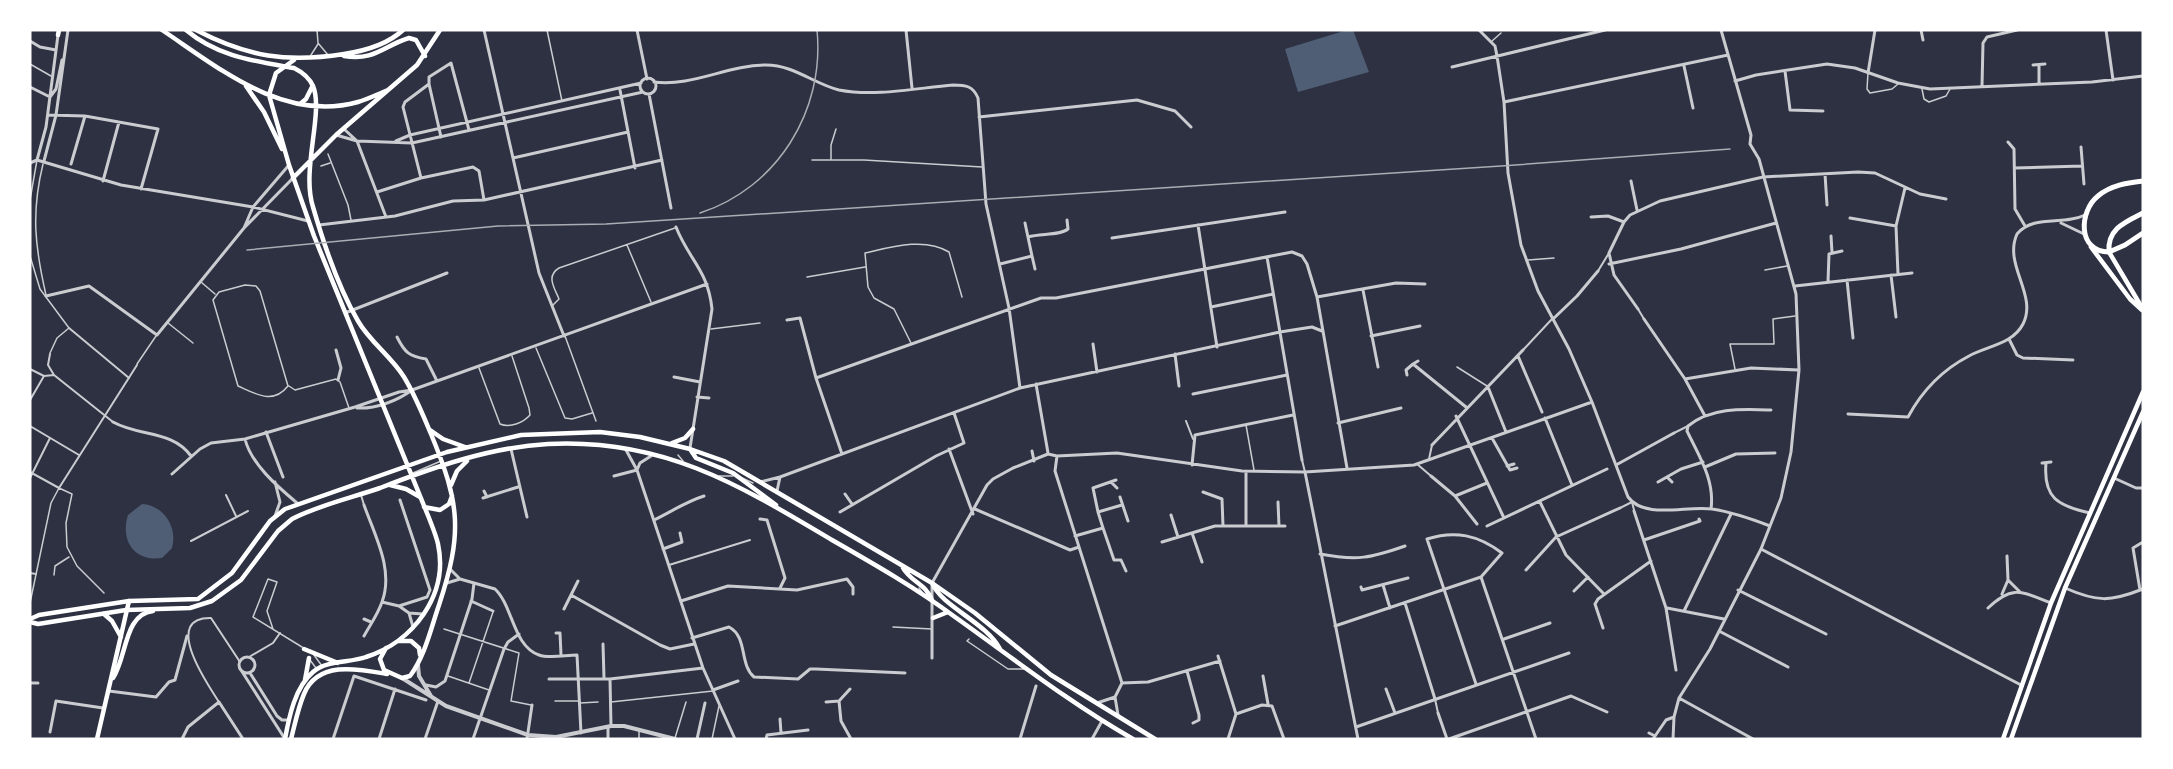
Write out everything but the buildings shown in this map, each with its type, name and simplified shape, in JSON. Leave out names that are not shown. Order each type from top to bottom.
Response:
[{"type":"highway","points":[[2143,181],[2107,190],[2092,202],[2085,215],[2085,235],[2091,247],[2109,252],[2143,233]]},
{"type":"highway","points":[[2109,252],[2109,239],[2113,231],[2143,213]]},
{"type":"main road","points":[[162,30],[245,85],[299,104],[357,102],[388,90]]},
{"type":"main road","points":[[186,30],[218,50],[239,58],[284,66],[302,72],[313,84],[315,105],[308,186],[316,227],[352,310],[367,334],[402,374],[412,390],[443,463],[453,494],[456,530],[450,569],[421,656],[410,676],[402,678],[349,668],[323,674],[314,679],[304,692],[291,739]]},
{"type":"main road","points":[[196,30],[256,54],[294,60],[339,55],[375,46],[403,30]]},
{"type":"main road","points":[[293,178],[336,135],[403,80],[425,56],[440,30]]},
{"type":"main road","points":[[339,55],[360,59],[376,55],[409,38],[416,40],[425,56]]},
{"type":"main road","points":[[294,60],[284,66],[273,80],[269,95],[308,221],[316,227]]},
{"type":"main road","points":[[299,104],[310,92],[313,84]]},
{"type":"main road","points":[[245,85],[264,112],[288,162]]},
{"type":"main road","points":[[305,680],[319,668],[366,657],[386,648],[413,628],[426,613],[435,592],[440,563],[438,543],[314,236],[316,227]]},
{"type":"main road","points":[[2091,247],[2130,299],[2143,311]]},
{"type":"main road","points":[[2109,252],[2143,311]]},
{"type":"main road","points":[[2003,739],[2051,603],[2143,392]]},
{"type":"main road","points":[[2011,739],[2065,588],[2143,412]]},
{"type":"main road","points":[[428,428],[443,439],[466,447]]},
{"type":"main road","points":[[669,443],[685,438],[693,429]]},
{"type":"main road","points":[[30,621],[39,615],[129,601],[180,602],[201,597],[232,573],[275,517],[297,503],[331,494],[407,465],[496,439],[560,432],[617,434],[669,443],[724,461],[932,583],[975,613],[1052,675],[1155,739]]},
{"type":"main road","points":[[30,621],[38,624],[126,610],[203,605],[231,590],[278,531],[301,514],[361,495],[443,463],[511,448],[564,444],[624,448],[683,462],[719,476],[778,508],[932,600],[1025,669],[1133,739]]},
{"type":"main road","points":[[683,462],[690,449]]},
{"type":"main road","points":[[690,449],[696,458],[737,476],[771,498],[778,508]]},
{"type":"main road","points":[[451,485],[457,471],[469,459]]},
{"type":"main road","points":[[389,484],[401,486],[420,497]]},
{"type":"main road","points":[[424,507],[435,510],[445,508],[453,494]]},
{"type":"main road","points":[[297,503],[301,514]]},
{"type":"main road","points":[[901,566],[907,575],[927,588],[932,600]]},
{"type":"main road","points":[[932,583],[938,594],[975,622],[996,641],[1002,651]]},
{"type":"main road","points":[[97,739],[129,601]]},
{"type":"main road","points":[[111,681],[119,668],[134,620],[147,612],[164,608]]},
{"type":"main road","points":[[933,618],[948,612]]},
{"type":"main road","points":[[104,614],[115,625],[121,637]]},
{"type":"main road","points":[[396,642],[411,641],[419,648],[421,656]]},
{"type":"main road","points":[[386,648],[380,662],[384,670],[391,675]]},
{"type":"main road","points":[[304,649],[338,663]]},
{"type":"main road","points":[[285,739],[289,720],[305,680],[309,658]]},
{"type":"main road","points":[[319,668],[323,674]]},
{"type":"street","points":[[44,161],[56,116],[68,30]]},
{"type":"street","points":[[484,30],[539,273],[564,336]]},
{"type":"street","points":[[637,30],[646,79]]},
{"type":"street","points":[[906,30],[912,88]]},
{"type":"street","points":[[1479,30],[1491,41],[1497,56],[1504,102],[1508,173],[1515,219],[1526,260],[1538,291],[1592,402],[1632,502],[1666,608],[1676,670]]},
{"type":"street","points":[[1452,67],[1605,30]]},
{"type":"street","points":[[1673,739],[1674,717],[1679,698],[1719,631],[1761,549],[1781,498],[1791,452],[1799,370],[1795,286],[1759,159],[1750,144],[1751,135],[1721,30]]},
{"type":"street","points":[[1868,73],[1875,30]]},
{"type":"street","points":[[1921,30],[1922,40]]},
{"type":"street","points":[[1982,86],[1983,43],[1987,37],[2017,30]]},
{"type":"street","points":[[2106,30],[2113,80]]},
{"type":"street","points":[[37,160],[48,115],[58,32]]},
{"type":"street","points":[[30,41],[40,47],[56,50]]},
{"type":"street","points":[[50,97],[56,89],[67,44]]},
{"type":"street","points":[[1504,102],[1728,55]]},
{"type":"street","points":[[441,137],[429,77],[452,63],[469,130]]},
{"type":"street","points":[[1735,81],[1827,64],[1922,89],[2113,80],[2143,76]]},
{"type":"street","points":[[2033,65],[2045,64]]},
{"type":"street","points":[[646,79],[674,85],[767,65],[803,74],[820,83],[857,92],[965,85],[975,90],[978,98],[986,204],[1009,308],[1020,388]]},
{"type":"street","points":[[2039,65],[2039,83]]},
{"type":"street","points":[[1684,66],[1693,108]]},
{"type":"street","points":[[1785,70],[1790,110],[1823,111]]},
{"type":"street","points":[[394,141],[439,128],[620,90],[646,79]]},
{"type":"street","points":[[654,82],[654,90]]},
{"type":"street","points":[[641,83],[643,92]]},
{"type":"street","points":[[649,94],[667,83]]},
{"type":"street","points":[[421,178],[403,107],[405,102],[429,84]]},
{"type":"street","points":[[30,87],[50,97]]},
{"type":"street","points":[[620,90],[635,168]]},
{"type":"street","points":[[336,135],[357,141],[412,143],[643,92],[649,94]]},
{"type":"street","points":[[649,94],[671,208]]},
{"type":"street","points":[[979,117],[1137,100],[1175,111],[1191,127]]},
{"type":"street","points":[[48,115],[85,116],[158,129],[141,189]]},
{"type":"street","points":[[71,164],[85,116]]},
{"type":"street","points":[[103,181],[121,121]]},
{"type":"street","points":[[344,129],[357,141],[386,217]]},
{"type":"street","points":[[513,158],[628,132]]},
{"type":"street","points":[[2008,142],[2014,148],[2015,208],[2025,226]]},
{"type":"street","points":[[2081,147],[2084,184]]},
{"type":"street","points":[[30,163],[37,160],[44,161],[103,181],[253,207],[308,221]]},
{"type":"street","points":[[316,227],[386,217],[453,201],[484,200],[521,193],[662,160]]},
{"type":"street","points":[[244,228],[253,207],[288,162]]},
{"type":"street","points":[[2015,168],[2082,166]]},
{"type":"street","points":[[377,192],[421,178],[478,168],[484,200]]},
{"type":"street","points":[[1429,460],[1428,454],[1432,445],[1456,416],[1488,387],[1598,272],[1624,222],[1637,210],[1660,201],[1763,177],[1825,174],[1875,173],[1920,194],[1946,199]]},
{"type":"street","points":[[1825,174],[1827,205]]},
{"type":"street","points":[[46,296],[89,286],[157,335],[244,228],[293,178]]},
{"type":"street","points":[[1631,182],[1637,210]]},
{"type":"street","points":[[1898,274],[1896,226],[1905,188]]},
{"type":"street","points":[[1112,238],[1285,212]]},
{"type":"street","points":[[1848,414],[1908,417],[1926,389],[1955,364],[2009,339],[2018,332],[2026,316],[2026,301],[2013,251],[2015,237],[2025,226],[2038,222],[2061,223],[2085,215]]},
{"type":"street","points":[[1591,218],[1608,216],[1624,222]]},
{"type":"street","points":[[1850,218],[1856,221],[1896,226]]},
{"type":"street","points":[[1028,237],[1045,232],[1064,232],[1068,229],[1068,220]]},
{"type":"street","points":[[1610,264],[1681,249],[1776,223]]},
{"type":"street","points":[[2061,223],[2085,235]]},
{"type":"street","points":[[1025,224],[1035,269]]},
{"type":"street","points":[[1198,225],[1217,347]]},
{"type":"street","points":[[676,227],[701,268],[712,309],[690,449]]},
{"type":"street","points":[[1828,282],[1827,258],[1832,252],[1831,236]]},
{"type":"street","points":[[1832,252],[1842,251]]},
{"type":"street","points":[[816,378],[1041,298],[1056,298],[1292,252],[1302,256],[1311,274],[1317,297],[1347,468]]},
{"type":"street","points":[[1609,253],[1614,275],[1685,379],[1705,416]]},
{"type":"street","points":[[1000,264],[1032,256]]},
{"type":"street","points":[[1267,257],[1293,415],[1358,739]]},
{"type":"street","points":[[345,313],[447,273]]},
{"type":"street","points":[[1795,286],[1912,273]]},
{"type":"street","points":[[1891,275],[1896,317]]},
{"type":"street","points":[[1847,280],[1853,338]]},
{"type":"street","points":[[171,474],[191,456],[211,443],[245,439],[412,390],[479,368],[707,284]]},
{"type":"street","points":[[1317,297],[1396,284],[1425,284]]},
{"type":"street","points":[[1363,290],[1378,367]]},
{"type":"street","points":[[1210,306],[1273,294]]},
{"type":"street","points":[[787,320],[800,318],[816,378],[842,454]]},
{"type":"street","points":[[1371,336],[1420,326]]},
{"type":"street","points":[[760,482],[780,477],[1020,388],[1280,332],[1312,327],[1322,331]]},
{"type":"street","points":[[69,328],[129,378]]},
{"type":"street","points":[[397,337],[410,356],[426,359],[437,381]]},
{"type":"street","points":[[2009,339],[2017,355],[2023,358],[2073,360]]},
{"type":"street","points":[[1093,344],[1097,372]]},
{"type":"street","points":[[336,350],[341,368],[338,380]]},
{"type":"street","points":[[50,354],[48,365],[54,375],[76,390],[104,417],[129,430],[172,439],[184,446],[191,456]]},
{"type":"street","points":[[1175,354],[1179,386]]},
{"type":"street","points":[[1518,355],[1572,485]]},
{"type":"street","points":[[1407,375],[1406,369],[1418,361]]},
{"type":"street","points":[[1413,364],[1466,407]]},
{"type":"street","points":[[31,472],[59,488],[137,365]]},
{"type":"street","points":[[30,369],[44,376],[54,375]]},
{"type":"street","points":[[1685,379],[1735,369],[1799,370]]},
{"type":"street","points":[[1193,394],[1287,375]]},
{"type":"street","points":[[30,400],[44,376]]},
{"type":"street","points":[[674,377],[700,382]]},
{"type":"street","points":[[1036,384],[1048,454]]},
{"type":"street","points":[[1488,387],[1506,432]]},
{"type":"street","points":[[355,407],[365,408],[382,404],[402,398],[412,390]]},
{"type":"street","points":[[698,397],[709,398]]},
{"type":"street","points":[[932,658],[932,583],[993,479],[1048,454],[1057,456],[1117,453],[1246,471],[1305,472],[1418,464],[1592,402]]},
{"type":"street","points":[[1338,423],[1401,408]]},
{"type":"street","points":[[1487,526],[1616,465],[1705,416],[1737,409],[1771,410]]},
{"type":"street","points":[[840,512],[964,443],[954,413]]},
{"type":"street","points":[[1193,439],[1195,435],[1293,415]]},
{"type":"street","points":[[1456,416],[1505,518]]},
{"type":"street","points":[[1186,421],[1193,439],[1192,465]]},
{"type":"street","points":[[30,426],[79,455]]},
{"type":"street","points":[[1688,426],[1687,431],[1706,467],[1712,490],[1711,509]]},
{"type":"street","points":[[266,432],[283,477]]},
{"type":"street","points":[[30,478],[31,472],[51,438]]},
{"type":"street","points":[[1492,438],[1509,468],[1515,466]]},
{"type":"street","points":[[245,439],[248,451],[297,503]]},
{"type":"street","points":[[511,448],[527,517]]},
{"type":"street","points":[[624,448],[632,455],[694,644],[712,691],[735,739]]},
{"type":"street","points":[[950,449],[973,514]]},
{"type":"street","points":[[1032,451],[1034,461]]},
{"type":"street","points":[[1706,467],[1736,454],[1775,453]]},
{"type":"street","points":[[614,476],[637,470],[644,459],[655,454]]},
{"type":"street","points":[[1057,456],[1055,471],[1122,683],[1115,697],[1118,715]]},
{"type":"street","points":[[1659,482],[1681,470],[1703,462]]},
{"type":"street","points":[[2051,462],[2044,463],[2047,490],[2056,500],[2072,509],[2090,513]]},
{"type":"street","points":[[1418,464],[1455,496],[1477,524]]},
{"type":"street","points":[[1678,465],[1681,470]]},
{"type":"street","points":[[1246,471],[1246,526]]},
{"type":"street","points":[[777,492],[780,477]]},
{"type":"street","points":[[1667,477],[1672,482]]},
{"type":"street","points":[[2114,478],[2136,488],[2143,488]]},
{"type":"street","points":[[274,481],[280,502],[275,517]]},
{"type":"street","points":[[1117,489],[1114,481],[1093,488],[1113,562],[1121,561],[1126,571]]},
{"type":"street","points":[[1455,496],[1487,483]]},
{"type":"street","points":[[484,491],[485,498],[519,487]]},
{"type":"street","points":[[1203,492],[1222,499],[1223,526]]},
{"type":"street","points":[[845,494],[852,504]]},
{"type":"street","points":[[226,495],[236,516]]},
{"type":"street","points":[[361,495],[386,568],[382,602],[364,636]]},
{"type":"street","points":[[654,520],[673,511],[684,502],[704,496]]},
{"type":"street","points":[[1120,497],[1128,521]]},
{"type":"street","points":[[399,606],[427,597],[430,590],[400,500]]},
{"type":"street","points":[[1278,502],[1279,526]]},
{"type":"street","points":[[1540,502],[1566,555],[1604,594]]},
{"type":"street","points":[[1527,570],[1556,537],[1632,502],[1648,508],[1711,509],[1770,526]]},
{"type":"street","points":[[1098,512],[1122,505]]},
{"type":"street","points":[[975,509],[1070,550],[1078,548]]},
{"type":"street","points":[[1644,540],[1700,521],[1700,509]]},
{"type":"street","points":[[191,541],[248,511]]},
{"type":"street","points":[[1684,611],[1731,514]]},
{"type":"street","points":[[1171,515],[1178,537]]},
{"type":"street","points":[[760,519],[767,520],[785,578],[780,589]]},
{"type":"street","points":[[1162,542],[1223,526],[1285,526]]},
{"type":"street","points":[[1075,536],[1102,528]]},
{"type":"street","points":[[663,549],[682,542],[680,533]]},
{"type":"street","points":[[1192,533],[1202,562]]},
{"type":"street","points":[[1335,626],[1443,589],[1481,577],[1502,553],[1486,540],[1468,535],[1447,534],[1426,539],[1443,589],[1476,684]]},
{"type":"street","points":[[669,565],[750,540]]},
{"type":"street","points":[[2065,588],[2103,600],[2118,599],[2142,590],[2133,548],[2143,542]]},
{"type":"street","points":[[1396,543],[1398,548]]},
{"type":"street","points":[[1320,554],[1342,558],[1376,557],[1405,546]]},
{"type":"street","points":[[1761,549],[2021,685]]},
{"type":"street","points":[[1988,608],[2002,594],[2008,580],[2007,556]]},
{"type":"street","points":[[1604,628],[1595,604],[1598,599],[1651,561]]},
{"type":"street","points":[[1532,564],[1536,568]]},
{"type":"street","points":[[450,569],[460,579],[500,593],[519,634],[531,651],[540,656],[577,655],[581,733]]},
{"type":"street","points":[[30,573],[36,574]]},
{"type":"street","points":[[681,602],[728,585],[797,590],[846,577],[853,586],[853,594]]},
{"type":"street","points":[[1481,577],[1504,639],[1536,739]]},
{"type":"street","points":[[1574,591],[1588,577]]},
{"type":"street","points":[[1361,586],[1362,590],[1408,578]]},
{"type":"street","points":[[446,583],[460,579]]},
{"type":"street","points":[[2008,580],[2020,592],[2051,603]]},
{"type":"street","points":[[564,609],[578,581]]},
{"type":"street","points":[[424,685],[440,686],[447,675],[471,601],[474,583]]},
{"type":"street","points":[[1383,585],[1390,608]]},
{"type":"street","points":[[1738,590],[1826,634]]},
{"type":"street","points":[[2002,594],[2020,592]]},
{"type":"street","points":[[571,595],[669,649],[694,644]]},
{"type":"street","points":[[471,601],[493,611]]},
{"type":"street","points":[[382,602],[399,606],[409,613],[418,615],[426,613]]},
{"type":"street","points":[[1405,603],[1448,739],[1571,696],[1607,712]]},
{"type":"street","points":[[1666,608],[1724,620]]},
{"type":"street","points":[[409,613],[413,628]]},
{"type":"street","points":[[109,690],[156,697],[169,682],[175,680],[191,626],[203,618],[211,618],[285,739]]},
{"type":"street","points":[[363,619],[371,622]]},
{"type":"street","points":[[1504,639],[1550,624]]},
{"type":"street","points":[[692,638],[729,627],[736,631],[747,667],[754,677],[798,679],[810,669],[905,673]]},
{"type":"street","points":[[1719,631],[1788,668]]},
{"type":"street","points":[[240,662],[273,643],[280,633]]},
{"type":"street","points":[[556,633],[560,633],[561,655]]},
{"type":"street","points":[[473,739],[504,649],[508,642],[519,634]]},
{"type":"street","points":[[188,636],[199,672],[243,739]]},
{"type":"street","points":[[603,644],[604,678]]},
{"type":"street","points":[[1356,726],[1569,653]]},
{"type":"street","points":[[1218,656],[1236,714],[1228,739]]},
{"type":"street","points":[[249,657],[255,664],[250,673]]},
{"type":"street","points":[[1122,683],[1148,682],[1220,661]]},
{"type":"street","points":[[417,664],[424,685],[432,696]]},
{"type":"street","points":[[549,679],[610,679],[703,668]]},
{"type":"street","points":[[241,670],[250,673],[277,716],[282,720],[289,720]]},
{"type":"street","points":[[1187,671],[1199,715],[1199,720],[1193,723]]},
{"type":"street","points":[[379,684],[377,677],[382,673]]},
{"type":"street","points":[[333,739],[354,676],[426,700]]},
{"type":"street","points":[[1263,676],[1268,704],[1275,710],[1284,739]]},
{"type":"street","points":[[402,678],[438,701],[527,737],[556,737],[609,726],[639,728],[675,739]]},
{"type":"street","points":[[608,739],[610,679]]},
{"type":"street","points":[[712,691],[738,681]]},
{"type":"street","points":[[30,682],[38,683]]},
{"type":"street","points":[[1020,739],[1036,686]]},
{"type":"street","points":[[379,739],[395,689]]},
{"type":"street","points":[[826,702],[839,701],[850,689]]},
{"type":"street","points":[[1386,689],[1395,713]]},
{"type":"street","points":[[1097,703],[1115,697]]},
{"type":"street","points":[[1679,698],[1753,739]]},
{"type":"street","points":[[50,732],[56,701],[105,708]]},
{"type":"street","points":[[425,739],[438,701]]},
{"type":"street","points":[[839,701],[841,721],[851,738]]},
{"type":"street","points":[[182,739],[188,727],[219,702]]},
{"type":"street","points":[[697,739],[705,703]]},
{"type":"street","points":[[1236,714],[1268,704]]},
{"type":"street","points":[[527,737],[532,705]]},
{"type":"street","points":[[1649,733],[1654,737],[1666,720],[1674,717]]},
{"type":"street","points":[[780,719],[781,734]]},
{"type":"street","points":[[1092,739],[1102,721]]},
{"type":"street","points":[[766,737],[808,730]]},
{"type":"lane","points":[[308,59],[318,44],[317,30]]},
{"type":"lane","points":[[547,30],[562,102]]},
{"type":"lane","points":[[1491,41],[1501,33]]},
{"type":"lane","points":[[318,44],[329,56]]},
{"type":"lane","points":[[30,64],[51,76]]},
{"type":"lane","points":[[1868,73],[1866,80],[1870,93],[1892,89],[1898,83]]},
{"type":"lane","points":[[1922,89],[1925,100],[1929,102],[1946,96],[1951,88]]},
{"type":"lane","points":[[831,160],[831,145],[836,129]]},
{"type":"lane","points":[[328,154],[348,205],[351,221]]},
{"type":"lane","points":[[30,200],[37,160]]},
{"type":"lane","points":[[812,160],[983,167]]},
{"type":"lane","points":[[44,161],[37,193],[34,237],[46,296]]},
{"type":"lane","points":[[321,166],[331,163]]},
{"type":"lane","points":[[553,305],[559,299],[553,285],[553,272],[676,227]]},
{"type":"lane","points":[[911,344],[894,309],[874,298],[868,287],[865,253],[924,244],[942,247],[950,252],[962,297]]},
{"type":"lane","points":[[626,245],[651,303]]},
{"type":"lane","points":[[30,256],[38,283],[69,328],[57,338],[50,354]]},
{"type":"lane","points":[[1526,260],[1554,258]]},
{"type":"lane","points":[[1765,270],[1788,266]]},
{"type":"lane","points":[[807,277],[866,267]]},
{"type":"lane","points":[[201,281],[215,294]]},
{"type":"lane","points":[[215,294],[245,285],[256,286],[288,386],[295,390],[338,380],[349,409]]},
{"type":"lane","points":[[215,294],[213,300],[238,386],[264,398],[282,393],[288,386]]},
{"type":"lane","points":[[1735,369],[1730,344],[1774,344],[1773,319],[1796,315]]},
{"type":"lane","points":[[167,323],[193,343]]},
{"type":"lane","points":[[710,330],[760,323]]},
{"type":"lane","points":[[137,365],[157,335]]},
{"type":"lane","points":[[564,336],[596,422]]},
{"type":"lane","points":[[536,347],[565,418],[572,419],[592,413]]},
{"type":"lane","points":[[479,368],[500,424],[506,426],[525,421],[530,415],[529,408],[512,356]]},
{"type":"lane","points":[[1457,367],[1488,387]]},
{"type":"lane","points":[[1491,411],[1496,408]]},
{"type":"lane","points":[[1246,425],[1254,471]]},
{"type":"lane","points":[[678,455],[683,462]]},
{"type":"lane","points":[[719,476],[737,476],[753,483]]},
{"type":"lane","points":[[30,603],[51,503],[59,488],[72,494],[66,534],[70,556],[104,593]]},
{"type":"lane","points":[[54,575],[54,566],[70,556]]},
{"type":"lane","points":[[273,629],[267,611],[276,587],[277,582],[274,579],[265,581],[253,617],[316,657],[319,668]]},
{"type":"lane","points":[[919,588],[924,595]]},
{"type":"lane","points":[[468,683],[493,611]]},
{"type":"lane","points":[[956,617],[975,622],[986,628]]},
{"type":"lane","points":[[893,627],[933,629]]},
{"type":"lane","points":[[444,629],[519,653],[511,701],[532,705]]},
{"type":"lane","points":[[969,639],[967,641],[1008,669],[1025,669]]},
{"type":"lane","points":[[304,649],[319,668]]},
{"type":"lane","points":[[447,675],[490,691]]},
{"type":"lane","points":[[610,702],[712,691]]},
{"type":"lane","points":[[555,701],[598,702]]},
{"type":"lane","points":[[675,739],[687,702]]},
{"type":"lane","points":[[712,739],[719,705]]},
{"type":"lane","points":[[639,728],[639,739]]},
{"type":"water","points":[[1353,30],[1369,72],[1298,92],[1285,49]]},
{"type":"water","points":[[142,504],[157,508],[168,519],[171,526],[172,548],[162,558],[152,558],[137,553],[128,541],[126,524],[128,515]]},
{"type":"railway","points":[[700,213],[727,201],[752,185],[773,165],[790,142],[804,117],[813,89],[817,60],[817,30]]},
{"type":"railway","points":[[247,250],[498,226],[606,224],[1730,149]]}]
